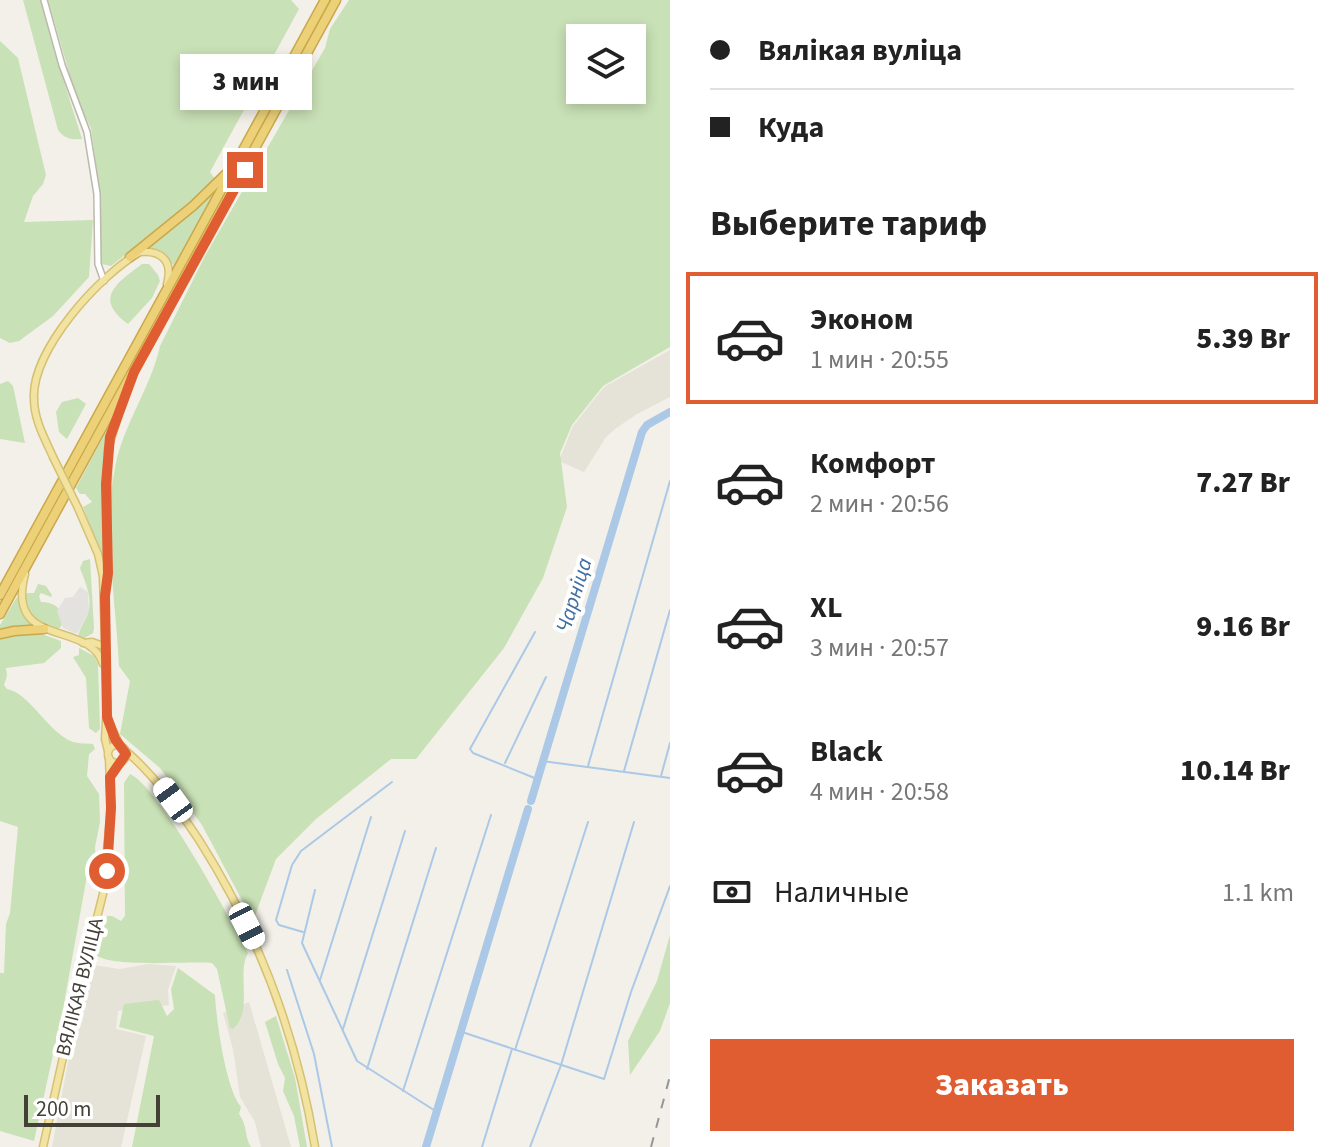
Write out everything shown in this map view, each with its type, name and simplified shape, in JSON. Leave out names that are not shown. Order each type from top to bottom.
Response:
[{"type":"highway","points":[[0,595],[325,0]]},
{"type":"highway","points":[[0,614],[336,0]]},
{"type":"highway","points":[[130,257],[218,183],[238,160]]},
{"type":"highway","points":[[0,634],[44,629]]},
{"type":"main road","points":[[105,596],[98,554],[34,408],[35,380],[54,340],[104,281],[130,257],[150,251],[157,252],[168,262],[170,273],[160,301]]},
{"type":"main road","points":[[105,596],[108,573],[108,449],[134,372]]},
{"type":"main road","points":[[27,567],[21,587],[23,607],[44,629],[83,643],[97,652],[106,671]]},
{"type":"main road","name":"ВЯЛІКАЯ ВУЛІЦА","points":[[43,1147],[68,1031],[103,894],[109,843],[105,596]]},
{"type":"main road","points":[[92,642],[106,629]]},
{"type":"main road","points":[[83,643],[92,642],[106,647]]},
{"type":"main road","points":[[97,652],[106,647]]},
{"type":"main road","points":[[107,717],[123,748],[149,771],[173,800],[211,859],[257,946],[297,1056],[315,1147]]},
{"type":"main road","points":[[123,748],[113,746],[108,754],[113,762],[149,771]]},
{"type":"main road","points":[[110,777],[122,762],[123,748]]},
{"type":"street","points":[[44,0],[62,65],[87,132],[97,194],[98,264],[104,281]]},
{"type":"shaded area","points":[[670,350],[670,397],[615,429],[606,437],[584,472],[559,461],[573,426],[604,387]]},
{"type":"shaded area","points":[[80,587],[88,592],[89,611],[78,633],[74,633],[63,628],[57,611],[65,598],[73,597]]},
{"type":"shaded area","points":[[148,964],[176,966],[168,990],[169,1005],[118,1011],[116,1029],[146,1036],[121,1147],[52,1147],[69,1057],[92,965],[120,969]]},
{"type":"shaded area","points":[[249,1002],[291,1147],[261,1147],[255,1122],[240,1097],[233,1049],[223,1013]]},
{"type":"green space","points":[[23,0],[42,0],[82,139],[68,138],[58,130]]},
{"type":"green space","points":[[48,0],[291,0],[299,9],[210,172],[215,179],[189,204],[111,266],[102,264],[99,243],[101,201],[91,128],[77,100]]},
{"type":"green space","points":[[349,0],[670,0],[670,347],[603,386],[572,425],[560,453],[567,507],[543,578],[504,648],[416,759],[391,759],[316,819],[276,859],[253,921],[202,825],[160,768],[120,734],[130,681],[119,666],[111,567],[112,492],[119,452],[160,346],[205,256],[325,48],[330,29]]},
{"type":"green space","points":[[0,41],[18,58],[46,175],[33,196],[24,222],[93,220],[89,277],[53,316],[19,341],[10,343],[0,338]]},
{"type":"green space","points":[[216,192],[175,267],[161,251],[142,249]]},
{"type":"green space","points":[[142,264],[149,264],[160,281],[152,298],[128,324],[118,315],[110,299],[117,284]]},
{"type":"green space","points":[[8,381],[13,386],[25,443],[0,439],[0,384]]},
{"type":"green space","points":[[78,398],[86,404],[67,439],[59,432],[56,412],[62,402]]},
{"type":"green space","points":[[108,428],[104,467],[105,565],[83,507],[92,502],[76,488]]},
{"type":"green space","points":[[90,559],[94,628],[93,633],[83,639],[78,638],[90,602],[80,568],[83,561]]},
{"type":"green space","points":[[38,584],[46,586],[52,595],[41,593],[41,602],[59,609],[65,620],[59,629],[42,623],[26,606],[24,600],[27,593],[34,593]]},
{"type":"green space","points":[[17,597],[24,613],[38,627],[19,627],[0,633],[0,625]]},
{"type":"green space","points":[[42,634],[61,641],[61,648],[44,663],[6,668],[4,685],[24,698],[64,737],[76,743],[93,744],[95,749],[89,754],[87,776],[99,794],[100,822],[95,847],[96,864],[88,870],[63,1021],[34,1141],[0,1131],[0,973],[4,973],[6,924],[10,913],[18,827],[0,821],[0,636]]},
{"type":"green space","points":[[79,648],[94,656],[98,664],[100,729],[96,733],[89,728],[86,678],[73,657],[79,655]]},
{"type":"green space","points":[[130,774],[159,803],[176,828],[248,953],[244,971],[243,1012],[233,1029],[230,1028],[217,969],[212,963],[134,963],[96,955],[107,916],[121,921],[125,916],[124,783]]},
{"type":"green space","points":[[670,935],[670,1003],[660,1031],[630,1075],[628,1041],[657,981]]},
{"type":"green space","points":[[178,968],[215,995],[226,1070],[241,1107],[239,1114],[251,1147],[132,1147],[154,1036],[119,1027],[124,1004],[159,1000],[167,1016],[174,1009],[171,989]]},
{"type":"green space","points":[[276,1016],[295,1078],[307,1147],[300,1147],[294,1116],[283,1091],[285,1078],[265,1022]]},
{"type":"waterway","name":"Чарніца","points":[[531,801],[642,432],[647,425],[670,412]]},
{"type":"waterway","points":[[588,766],[670,481]]},
{"type":"waterway","points":[[624,771],[670,610]]},
{"type":"waterway","points":[[535,632],[470,749],[473,753],[537,779]]},
{"type":"waterway","points":[[505,763],[546,677]]},
{"type":"waterway","points":[[661,776],[670,743]]},
{"type":"waterway","points":[[542,761],[670,778]]},
{"type":"waterway","points":[[303,932],[279,925],[276,920],[292,865],[301,851],[392,782]]},
{"type":"waterway","name":"Чарніца","points":[[426,1147],[528,809]]},
{"type":"waterway","points":[[403,1091],[491,815]]},
{"type":"waterway","points":[[320,980],[371,817]]},
{"type":"waterway","points":[[515,1050],[588,822]]},
{"type":"waterway","points":[[530,1147],[561,1065],[634,822]]},
{"type":"waterway","points":[[343,1029],[405,831]]},
{"type":"waterway","points":[[367,1069],[436,848]]},
{"type":"waterway","points":[[462,1032],[604,1079],[631,992],[670,886]]},
{"type":"waterway","points":[[315,890],[302,943],[357,1061],[437,1112]]},
{"type":"waterway","points":[[287,970],[314,1054],[332,1147]]},
{"type":"waterway","points":[[482,1147],[512,1049]]},
{"type":"railway","points":[[651,1147],[670,1076]]},
{"type":"route","points":[[107,871],[110,777],[126,754],[115,739],[107,717],[106,484],[110,437],[134,372],[245,170]]}]
